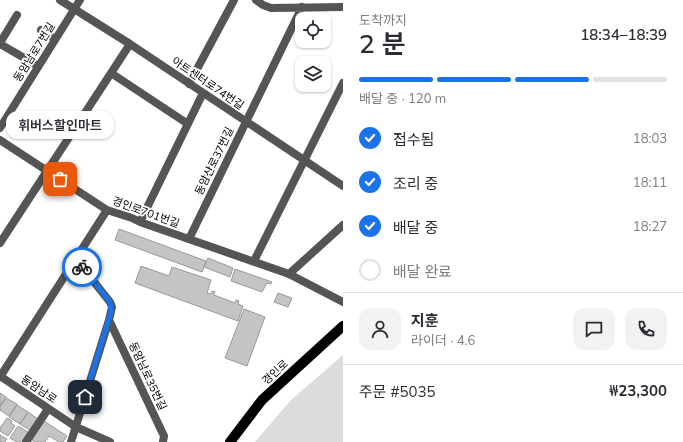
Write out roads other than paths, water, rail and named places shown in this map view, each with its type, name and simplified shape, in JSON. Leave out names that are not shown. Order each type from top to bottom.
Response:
[{"type":"main road","name":"경인로","points":[[230,442],[262,400],[343,326]]},
{"type":"street","name":"아트센터로74번길","points":[[60,0],[130,44],[343,186]]},
{"type":"street","name":"동암남로7번길","points":[[0,128],[80,0]]},
{"type":"street","points":[[189,84],[234,0]]},
{"type":"street","points":[[256,0],[263,6],[271,8],[343,7]]},
{"type":"street","name":"동암산로37번길","points":[[189,239],[302,7]]},
{"type":"street","points":[[17,14],[0,43],[38,66]]},
{"type":"street","points":[[41,30],[55,39]]},
{"type":"street","points":[[0,243],[130,44]]},
{"type":"street","points":[[111,73],[188,124]]},
{"type":"street","points":[[254,261],[343,83]]},
{"type":"street","points":[[140,222],[203,93]]},
{"type":"street","name":"경인로701번길","points":[[0,140],[107,210],[289,274],[343,302]]},
{"type":"street","points":[[0,377],[107,210]]},
{"type":"street","points":[[289,274],[343,225]]},
{"type":"street","points":[[71,442],[112,307],[110,302],[75,258]]},
{"type":"street","name":"동암남로35번길","points":[[109,320],[164,436],[163,442]]},
{"type":"street","name":"동암남로","points":[[0,377],[76,427],[110,442]]},
{"type":"street","points":[[26,442],[48,409]]},
{"type":"place","name":"휘버스할인마트","points":[[60,179]]}]
